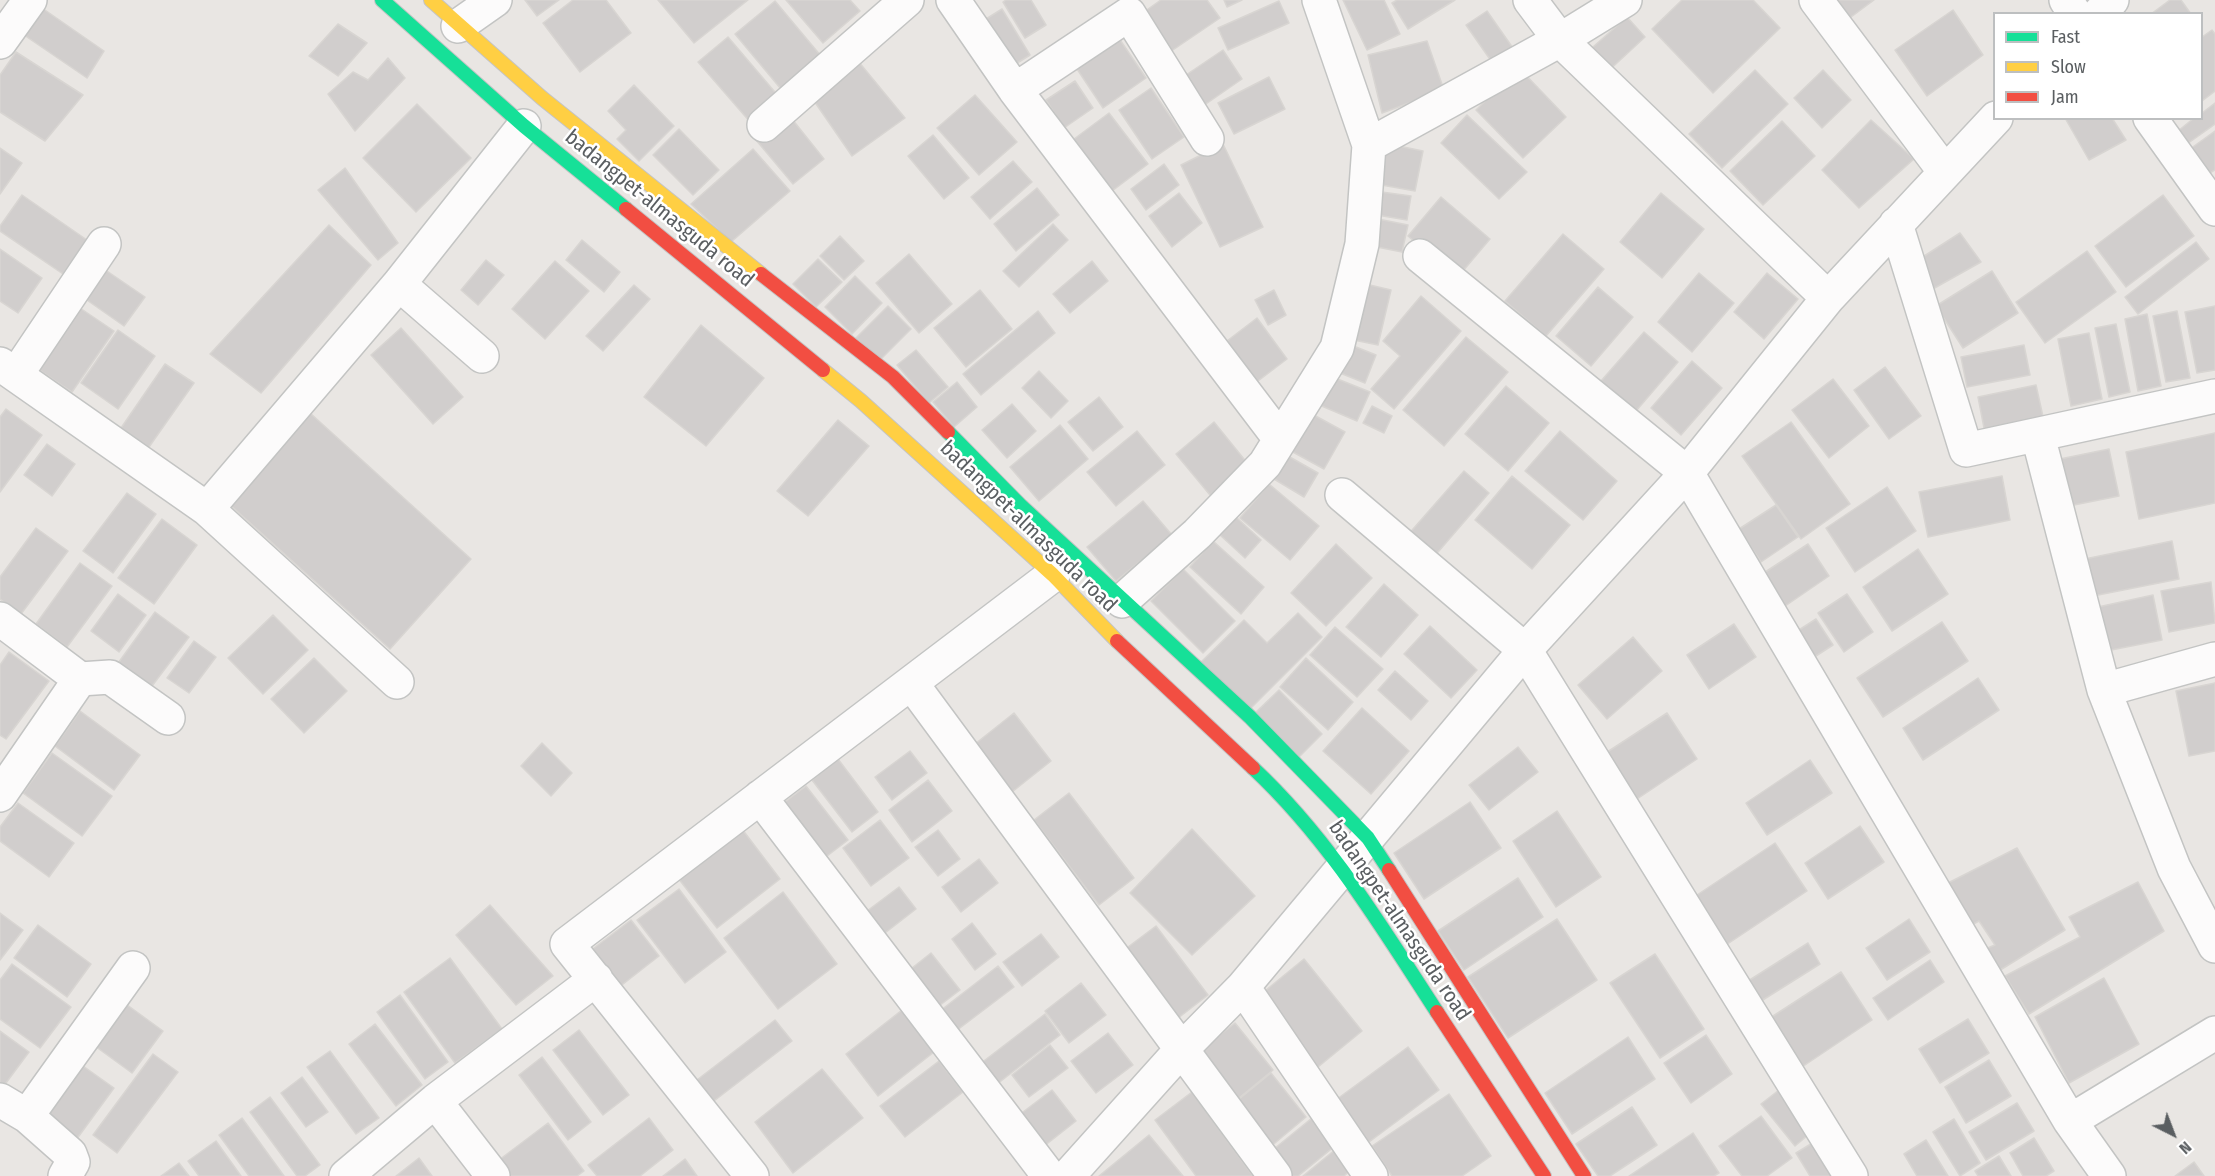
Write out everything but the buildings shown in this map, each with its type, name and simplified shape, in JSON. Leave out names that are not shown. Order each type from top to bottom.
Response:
[{"type":"street","points":[[0,42],[30,0]]},
{"type":"street","name":"badangpet-almasguda road","points":[[382,0],[524,126],[861,401],[1053,575],[1098,623],[1284,796],[1343,868],[1544,1176]]},
{"type":"street","name":"badangpet-almasguda road","points":[[431,0],[458,26],[669,202],[893,377],[1021,506],[1250,717],[1368,838],[1584,1176]]},
{"type":"street","points":[[458,26],[495,0]]},
{"type":"street","points":[[764,125],[907,0]]},
{"type":"street","points":[[954,0],[1015,90],[1280,439]]},
{"type":"street","points":[[1122,601],[1204,526],[1265,464],[1337,348],[1362,243],[1370,145],[1319,0]]},
{"type":"street","points":[[1530,0],[1560,40],[1828,298]]},
{"type":"street","points":[[1370,145],[1560,40],[1625,0]]},
{"type":"street","points":[[1816,0],[1945,172]]},
{"type":"street","points":[[2100,12],[2112,0]]},
{"type":"street","points":[[1015,90],[1115,10],[1129,14],[1207,139]]},
{"type":"street","points":[[1068,1176],[1182,1049],[1243,987],[1524,650],[1687,473],[1828,298],[1994,120]]},
{"type":"street","points":[[2151,120],[2215,209]]},
{"type":"street","points":[[207,509],[399,284],[524,126]]},
{"type":"street","points":[[1896,224],[1966,450],[2215,396]]},
{"type":"street","points":[[104,244],[8,369],[207,509],[397,682]]},
{"type":"street","points":[[1420,256],[1687,473],[2070,1121],[2109,1176]]},
{"type":"street","points":[[399,284],[482,356]]},
{"type":"street","points":[[2038,436],[2104,690],[2174,868],[2215,946]]},
{"type":"street","points":[[1342,495],[1524,650],[1851,1176]]},
{"type":"street","points":[[752,1176],[567,944],[1053,575]]},
{"type":"street","points":[[0,619],[80,680],[110,677],[168,718]]},
{"type":"street","points":[[2104,690],[2215,659]]},
{"type":"street","points":[[0,795],[80,680]]},
{"type":"street","points":[[912,684],[1275,1176]]},
{"type":"street","points":[[760,797],[1049,1176]]},
{"type":"street","points":[[65,1176],[73,1162],[70,1154],[13,1108],[134,968]]},
{"type":"street","points":[[346,1176],[435,1101],[596,979]]},
{"type":"street","points":[[1243,987],[1371,1176]]},
{"type":"street","points":[[2070,1121],[2215,1033]]},
{"type":"street","points":[[435,1101],[493,1176]]},
{"type":"traffic: fast","points":[[382,0],[524,126],[626,209]]},
{"type":"traffic: fast","points":[[948,432],[1021,506],[1250,717],[1368,838],[1389,870]]},
{"type":"traffic: fast","points":[[1253,768],[1306,824],[1330,854],[1437,1012]]},
{"type":"traffic: slow","points":[[431,0],[542,98],[761,274]]},
{"type":"traffic: slow","points":[[823,370],[861,401],[1053,575],[1117,641]]},
{"type":"traffic: jam","points":[[626,209],[823,370]]},
{"type":"traffic: jam","points":[[761,274],[893,377],[948,432]]},
{"type":"traffic: jam","points":[[1117,641],[1253,768]]},
{"type":"traffic: jam","points":[[1389,870],[1584,1176]]},
{"type":"traffic: jam","points":[[1437,1012],[1544,1176]]}]
